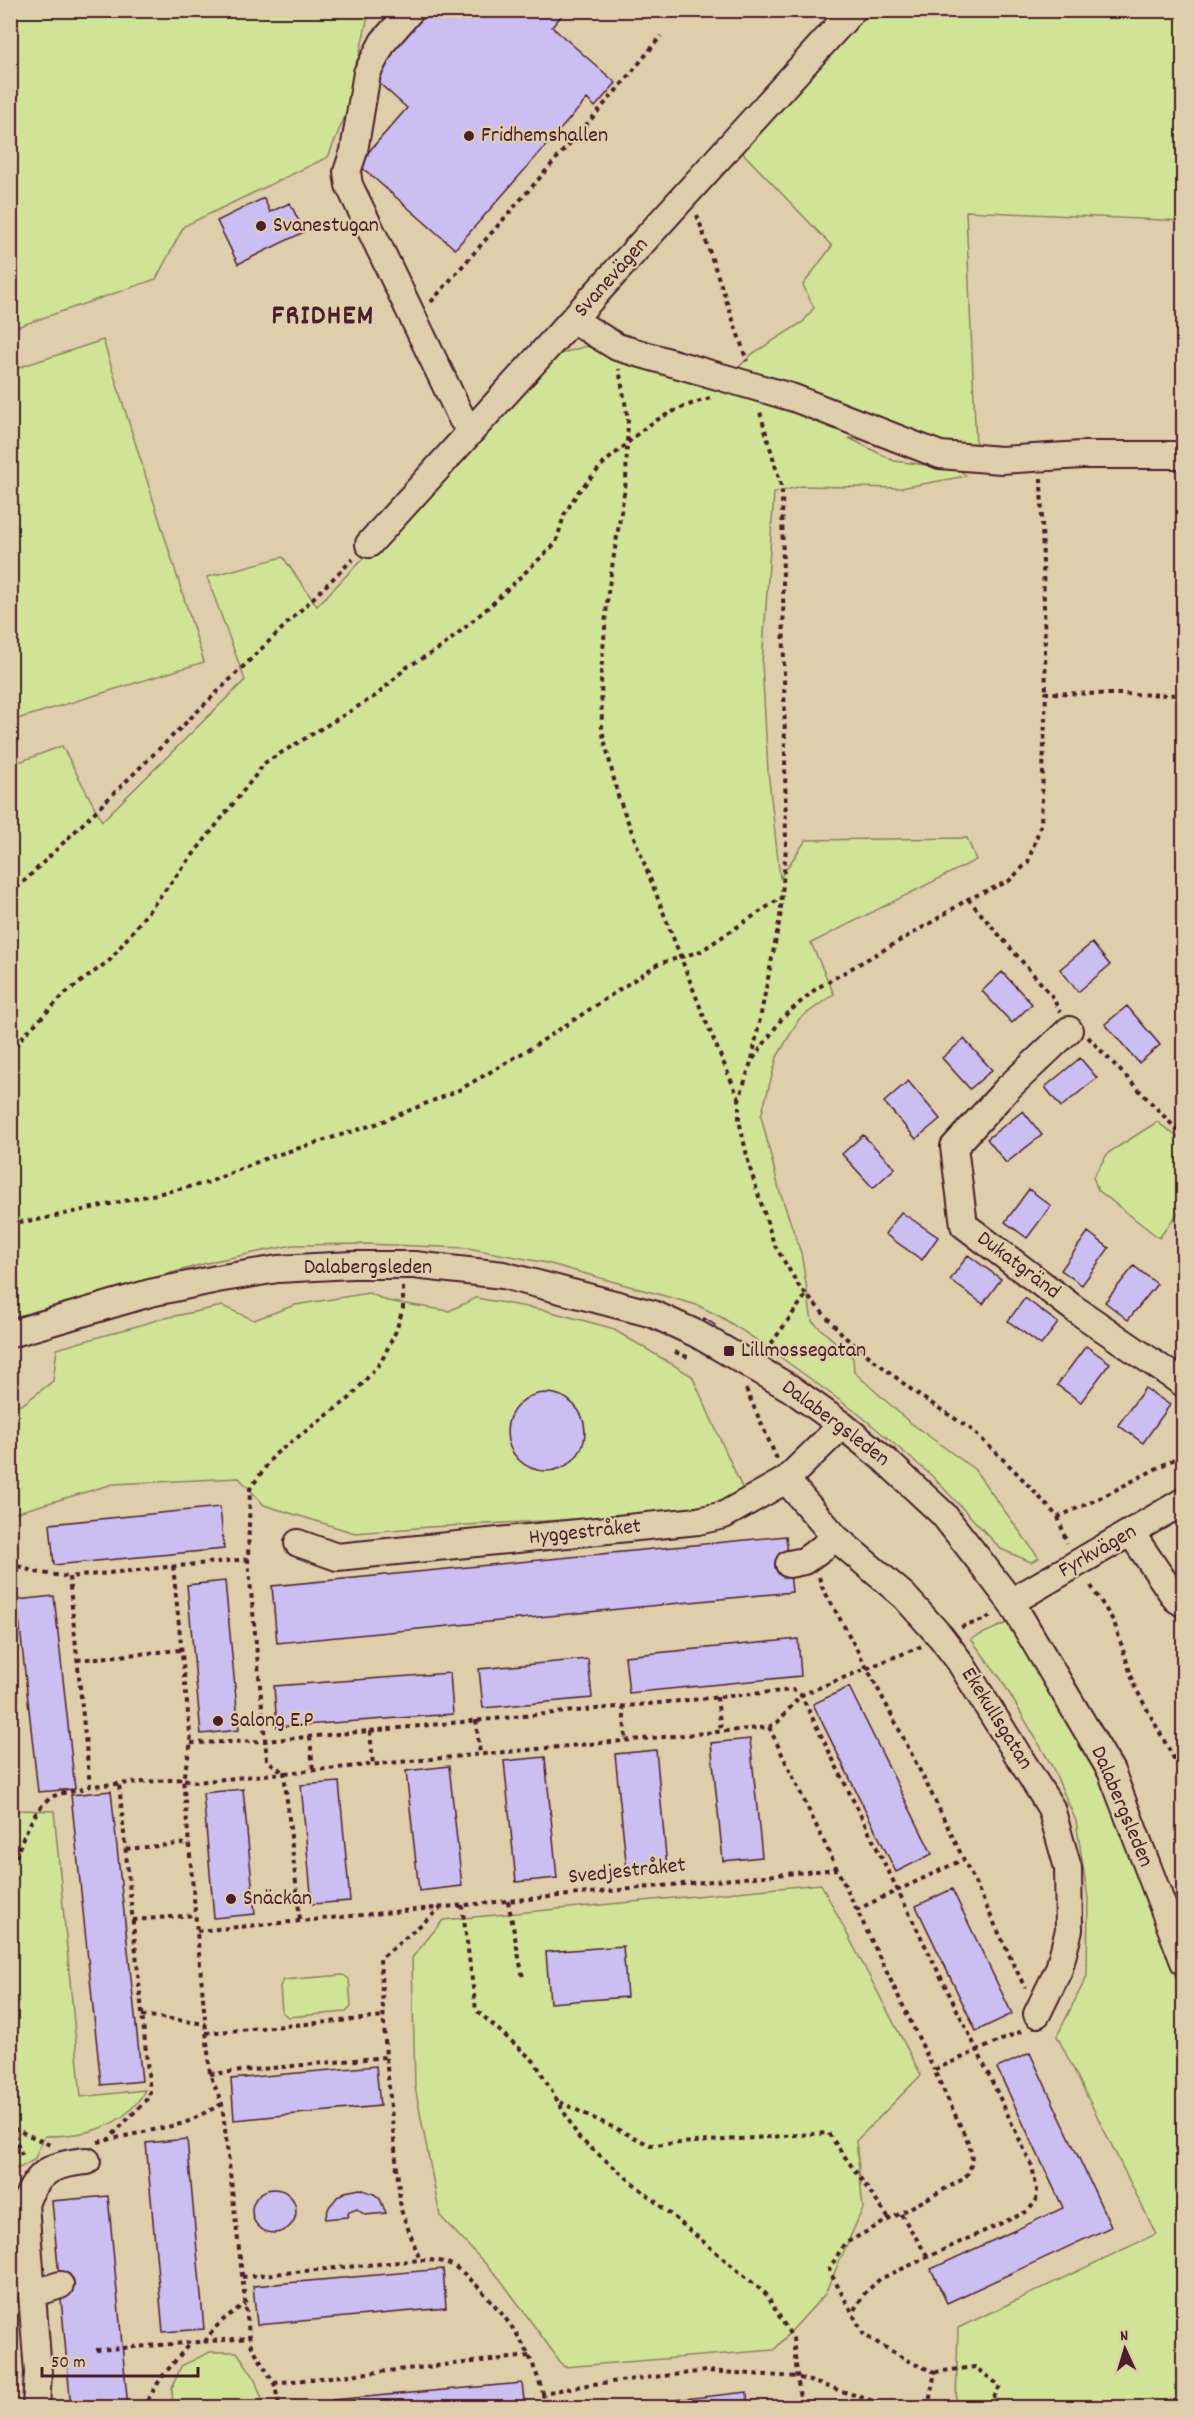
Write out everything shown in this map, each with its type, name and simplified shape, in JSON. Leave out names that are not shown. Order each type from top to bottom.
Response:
[{"type":"street","points":[[411,10],[383,42],[367,73],[354,151],[347,172],[348,184],[462,419],[473,429]]},
{"type":"street","name":"Svanevägen","points":[[369,544],[854,10]]},
{"type":"street","points":[[573,320],[617,347],[794,398],[940,455],[1001,460],[1082,455],[1184,455]]},
{"type":"street","name":"Dukatgränd","points":[[1069,1030],[1008,1088],[954,1147],[964,1225],[1072,1307],[1184,1384]]},
{"type":"street","name":"Dalabergsleden","points":[[10,1334],[150,1293],[278,1269],[352,1265],[414,1265],[503,1275],[653,1314],[698,1334],[754,1366],[842,1425],[885,1460],[943,1514],[1011,1602],[1111,1770],[1184,1962]]},
{"type":"street","name":"Hyggestråket","points":[[297,1544],[337,1557],[440,1559],[591,1544],[666,1525],[724,1515],[786,1480],[842,1425]]},
{"type":"street","name":"Ekekullsgatan","points":[[786,1480],[836,1538],[904,1596],[941,1637],[960,1662],[1051,1808],[1068,1868],[1069,1930],[1059,1970],[1037,2014]]},
{"type":"street","name":"Fyrkvägen","points":[[1011,1602],[1184,1501]]},
{"type":"street","points":[[1131,1533],[1176,1599],[1184,1604]]},
{"type":"street","points":[[789,1564],[804,1561],[836,1538]]},
{"type":"street","points":[[36,2408],[39,2372],[25,2204],[31,2187],[46,2171],[92,2152]]},
{"type":"street","points":[[32,2294],[60,2285]]},
{"type":"path","points":[[411,317],[429,304],[628,77],[661,36]]},
{"type":"path","points":[[689,193],[737,328],[782,489],[786,847],[780,918],[751,1062],[739,1100],[739,1120],[749,1165],[774,1244],[800,1288],[846,1338],[917,1394],[971,1429],[1013,1469],[1058,1517],[1067,1543]]},
{"type":"path","points":[[619,368],[628,418],[627,481],[608,592],[601,674],[602,730],[618,796],[680,957],[739,1100]]},
{"type":"path","points":[[10,1053],[24,1035],[66,993],[110,960],[266,762],[377,695],[407,667],[442,647],[490,606],[556,543],[564,515],[578,492],[605,462],[636,434],[676,408],[717,395]]},
{"type":"path","points":[[751,1062],[783,1017],[817,988],[968,899],[1010,880],[1028,862],[1041,824],[1046,693],[1040,458]]},
{"type":"path","points":[[10,895],[369,544]]},
{"type":"path","points":[[1046,693],[1184,695]]},
{"type":"path","points":[[10,1223],[36,1220],[207,1183],[267,1158],[376,1124],[459,1090],[533,1047],[658,964],[701,951],[782,897]]},
{"type":"path","points":[[300,1920],[284,1773],[267,1760],[248,1559],[250,1489],[274,1455],[350,1398],[381,1362],[396,1331],[403,1308],[403,1284]]},
{"type":"path","points":[[786,1480],[743,1383],[806,1295]]},
{"type":"path","points":[[669,1349],[694,1360]]},
{"type":"path","points":[[1058,1517],[1184,1454]]},
{"type":"path","points":[[814,1554],[822,1587],[868,1668],[964,1859],[1037,2014],[1022,2033],[934,2070]]},
{"type":"path","points":[[10,1563],[35,1572],[69,1577],[248,1559]]},
{"type":"path","points":[[173,1566],[190,1743],[183,1779],[210,2074],[222,2104],[250,2343],[274,2383],[280,2408]]},
{"type":"path","points":[[69,1577],[90,1786]]},
{"type":"path","points":[[1091,1586],[1114,1622],[1135,1687],[1184,1777]]},
{"type":"path","points":[[10,1874],[19,1845],[43,1803],[55,1796],[90,1786],[183,1779],[196,1782],[770,1727],[778,1722],[801,1695],[941,1637],[955,1629],[984,1620],[1011,1602]]},
{"type":"path","points":[[77,1660],[180,1650]]},
{"type":"path","points":[[190,1743],[265,1741],[794,1690],[801,1695],[978,2052],[1034,2172],[1037,2190],[1036,2201],[1028,2211],[880,2279],[865,2293],[852,2313]]},
{"type":"path","points":[[717,1697],[721,1731]]},
{"type":"path","points":[[623,1706],[626,1741]]},
{"type":"path","points":[[476,1720],[480,1754]]},
{"type":"path","points":[[770,1727],[969,2144],[972,2157],[972,2168],[965,2178],[844,2244],[829,2270],[864,2335],[912,2363],[935,2372],[975,2367],[1000,2386],[988,2408]]},
{"type":"path","points":[[370,1731],[374,1764]]},
{"type":"path","points":[[310,1737],[313,1770]]},
{"type":"path","points":[[92,2152],[108,2141],[147,2099],[150,2092],[119,1784]]},
{"type":"path","points":[[126,1849],[189,1843]]},
{"type":"path","points":[[856,1910],[964,1859]]},
{"type":"path","name":"Svedjestråket","points":[[197,1931],[837,1869]]},
{"type":"path","points":[[508,1900],[523,1978]]},
{"type":"path","points":[[462,1905],[476,2010],[535,2062],[579,2138],[766,2294],[793,2339],[801,2408]]},
{"type":"path","points":[[420,2260],[401,2210],[386,2057],[380,1959],[442,1907]]},
{"type":"path","points":[[133,1920],[196,1915]]},
{"type":"path","points":[[142,2015],[206,2024]]},
{"type":"path","points":[[206,2033],[384,2017]]},
{"type":"path","points":[[210,2074],[386,2057]]},
{"type":"path","points":[[559,2102],[650,2145],[828,2133],[890,2220]]},
{"type":"path","points":[[108,2141],[185,2123],[222,2104]]},
{"type":"path","points":[[12,2127],[58,2149]]},
{"type":"path","points":[[12,2127],[23,2157]]},
{"type":"path","points":[[901,2214],[928,2257]]},
{"type":"path","points":[[242,2277],[420,2260],[435,2260],[450,2264],[466,2275],[506,2320],[530,2356],[543,2393],[545,2408]]},
{"type":"path","points":[[205,2342],[213,2329],[226,2316],[245,2304]]},
{"type":"path","points":[[96,2350],[249,2338]]},
{"type":"path","points":[[143,2408],[161,2378],[190,2343]]},
{"type":"path","points":[[274,2383],[530,2356]]},
{"type":"path","points":[[543,2393],[593,2384],[706,2371],[797,2377],[896,2408]]},
{"type":"path","points":[[928,2408],[935,2372]]},
{"type":"green space","points":[[10,11],[374,11],[367,20],[347,111],[328,157],[184,226],[156,279],[11,329]]},
{"type":"green space","points":[[869,11],[1183,11],[1183,221],[966,211],[976,448],[849,438],[894,461],[959,469],[966,476],[901,488],[802,486],[774,493],[762,663],[768,771],[780,878],[806,840],[967,838],[976,860],[811,943],[834,994],[799,1019],[777,1057],[761,1116],[779,1189],[801,1253],[812,1321],[853,1358],[854,1372],[908,1421],[974,1469],[1039,1558],[1031,1562],[1001,1549],[932,1476],[860,1415],[757,1340],[721,1317],[697,1305],[547,1263],[468,1248],[366,1244],[293,1245],[214,1261],[11,1318],[11,765],[62,746],[102,821],[245,680],[207,577],[283,557],[317,606],[560,354],[586,346],[610,355],[735,371],[752,354],[803,322],[814,308],[803,285],[832,246],[741,151]]},
{"type":"green space","points":[[103,340],[204,662],[11,721],[11,370]]},
{"type":"green space","points":[[1157,1122],[1183,1141],[1183,1206],[1159,1238],[1098,1190],[1093,1177],[1108,1153]]},
{"type":"green space","points":[[369,1293],[387,1301],[449,1311],[476,1298],[544,1310],[611,1328],[692,1376],[743,1490],[724,1502],[638,1516],[355,1533],[264,1505],[239,1478],[113,1484],[11,1514],[11,1405],[22,1405],[53,1381],[57,1349],[161,1319],[222,1306],[254,1320],[295,1305]]},
{"type":"green space","points":[[1011,1621],[1105,1780],[1183,1997],[1183,2407],[956,2408],[958,2328],[1156,2234],[1057,2036],[1087,1976],[1088,1898],[1076,1821],[1052,1766],[1001,1679],[971,1639]]},
{"type":"green space","points":[[11,1753],[17,1810],[54,1811],[81,2097],[145,2090],[127,2113],[103,2127],[75,2134],[45,2136],[34,2160],[17,2169],[10,2154]]},
{"type":"green space","points":[[821,1884],[921,2075],[856,2141],[863,2208],[825,2294],[774,2350],[564,2367],[500,2279],[440,2216],[415,2087],[412,1958],[443,1920]]},
{"type":"green space","points":[[343,1975],[349,1979],[351,2007],[346,2012],[288,2017],[282,2012],[280,1986],[284,1980]]},
{"type":"green space","points":[[210,2352],[237,2352],[254,2377],[265,2407],[173,2407],[172,2388],[181,2366]]},
{"type":"building","name":"Fridhemshallen","points":[[426,10],[566,10],[552,27],[616,83],[595,107],[587,99],[455,249],[358,164],[407,108],[370,75]]},
{"type":"building","name":"Svanestugan","points":[[264,198],[270,212],[290,203],[304,232],[238,264],[217,221]]},
{"type":"building","points":[[1092,943],[1110,965],[1078,992],[1060,969]]},
{"type":"building","points":[[1002,972],[1032,1004],[1012,1023],[982,991]]},
{"type":"building","points":[[1127,1006],[1160,1045],[1139,1063],[1105,1024]]},
{"type":"building","points":[[964,1039],[992,1070],[970,1089],[942,1058]]},
{"type":"building","points":[[1080,1058],[1097,1078],[1061,1107],[1045,1087]]},
{"type":"building","points":[[908,1081],[940,1119],[916,1139],[884,1102]]},
{"type":"building","points":[[1023,1111],[1042,1135],[1006,1163],[987,1139]]},
{"type":"building","points":[[863,1135],[895,1168],[873,1188],[842,1154]]},
{"type":"building","points":[[1029,1189],[1051,1206],[1027,1238],[1005,1222]]},
{"type":"building","points":[[901,1212],[938,1237],[922,1260],[885,1234]]},
{"type":"building","points":[[1088,1232],[1109,1248],[1082,1285],[1061,1270]]},
{"type":"building","points":[[968,1255],[1001,1279],[983,1304],[950,1280]]},
{"type":"building","points":[[1134,1266],[1157,1284],[1128,1320],[1105,1302]]},
{"type":"building","points":[[1025,1298],[1058,1323],[1041,1345],[1008,1321]]},
{"type":"building","points":[[704,1318],[715,1325],[713,1329],[701,1323]]},
{"type":"building","points":[[1086,1346],[1110,1363],[1081,1402],[1057,1385]]},
{"type":"building","points":[[1145,1388],[1170,1405],[1143,1443],[1118,1425]]},
{"type":"building","points":[[538,1393],[554,1393],[568,1399],[579,1410],[585,1424],[585,1440],[579,1454],[568,1465],[554,1471],[538,1471],[524,1465],[513,1454],[507,1440],[507,1424],[513,1410],[524,1399]]},
{"type":"building","points":[[220,1507],[224,1549],[54,1565],[50,1524]]},
{"type":"building","points":[[786,1536],[792,1592],[277,1643],[272,1586]]},
{"type":"building","points":[[225,1581],[239,1730],[201,1734],[187,1585]]},
{"type":"building","points":[[54,1596],[75,1789],[38,1792],[17,1600]]},
{"type":"building","points":[[798,1639],[801,1676],[629,1693],[625,1656]]},
{"type":"building","points":[[588,1659],[592,1698],[483,1708],[479,1669]]},
{"type":"building","points":[[450,1673],[453,1714],[277,1727],[274,1686]]},
{"type":"building","points":[[849,1687],[932,1854],[896,1872],[813,1704]]},
{"type":"building","points":[[750,1739],[762,1857],[723,1861],[711,1743]]},
{"type":"building","points":[[656,1750],[667,1867],[627,1871],[615,1754]]},
{"type":"building","points":[[545,1757],[557,1878],[516,1882],[504,1761]]},
{"type":"building","points":[[449,1766],[462,1886],[419,1891],[406,1771]]},
{"type":"building","points":[[339,1782],[350,1901],[312,1904],[301,1785]]},
{"type":"building","points":[[243,1789],[255,1914],[214,1918],[203,1793]]},
{"type":"building","points":[[111,1791],[142,2081],[101,2085],[71,1795]]},
{"type":"building","points":[[952,1889],[1012,2014],[976,2031],[916,1906]]},
{"type":"building","points":[[623,1946],[627,1997],[550,2003],[546,1952]]},
{"type":"building","points":[[1030,2053],[1111,2227],[947,2303],[931,2269],[1063,2208],[997,2068]]},
{"type":"building","points":[[376,2066],[380,2106],[234,2120],[231,2079]]},
{"type":"building","points":[[187,2139],[204,2329],[163,2332],[146,2143]]},
{"type":"building","points":[[274,2189],[289,2196],[296,2211],[289,2226],[274,2233],[259,2226],[252,2211],[259,2196]]},
{"type":"building","points":[[360,2189],[380,2199],[386,2213],[365,2215],[357,2209],[349,2212],[347,2217],[325,2219],[329,2207],[338,2196]]},
{"type":"building","points":[[108,2196],[128,2408],[71,2408],[52,2201]]},
{"type":"building","points":[[443,2269],[446,2308],[257,2325],[253,2286]]},
{"type":"building","points":[[522,2383],[525,2408],[333,2408],[332,2400]]},
{"type":"building","points":[[747,2392],[748,2408],[602,2408]]},
{"type":"place","name":"Fridhemshallen","points":[[469,136]]},
{"type":"place","name":"Svanestugan","points":[[261,226]]},
{"type":"place","name":"Lillmossegatan","points":[[729,1351]]},
{"type":"place","name":"Salong E.P","points":[[218,1721]]},
{"type":"place","name":"Snäckan","points":[[231,1899]]},
{"type":"district","name":"FRIDHEM","points":[[323,318]]}]
